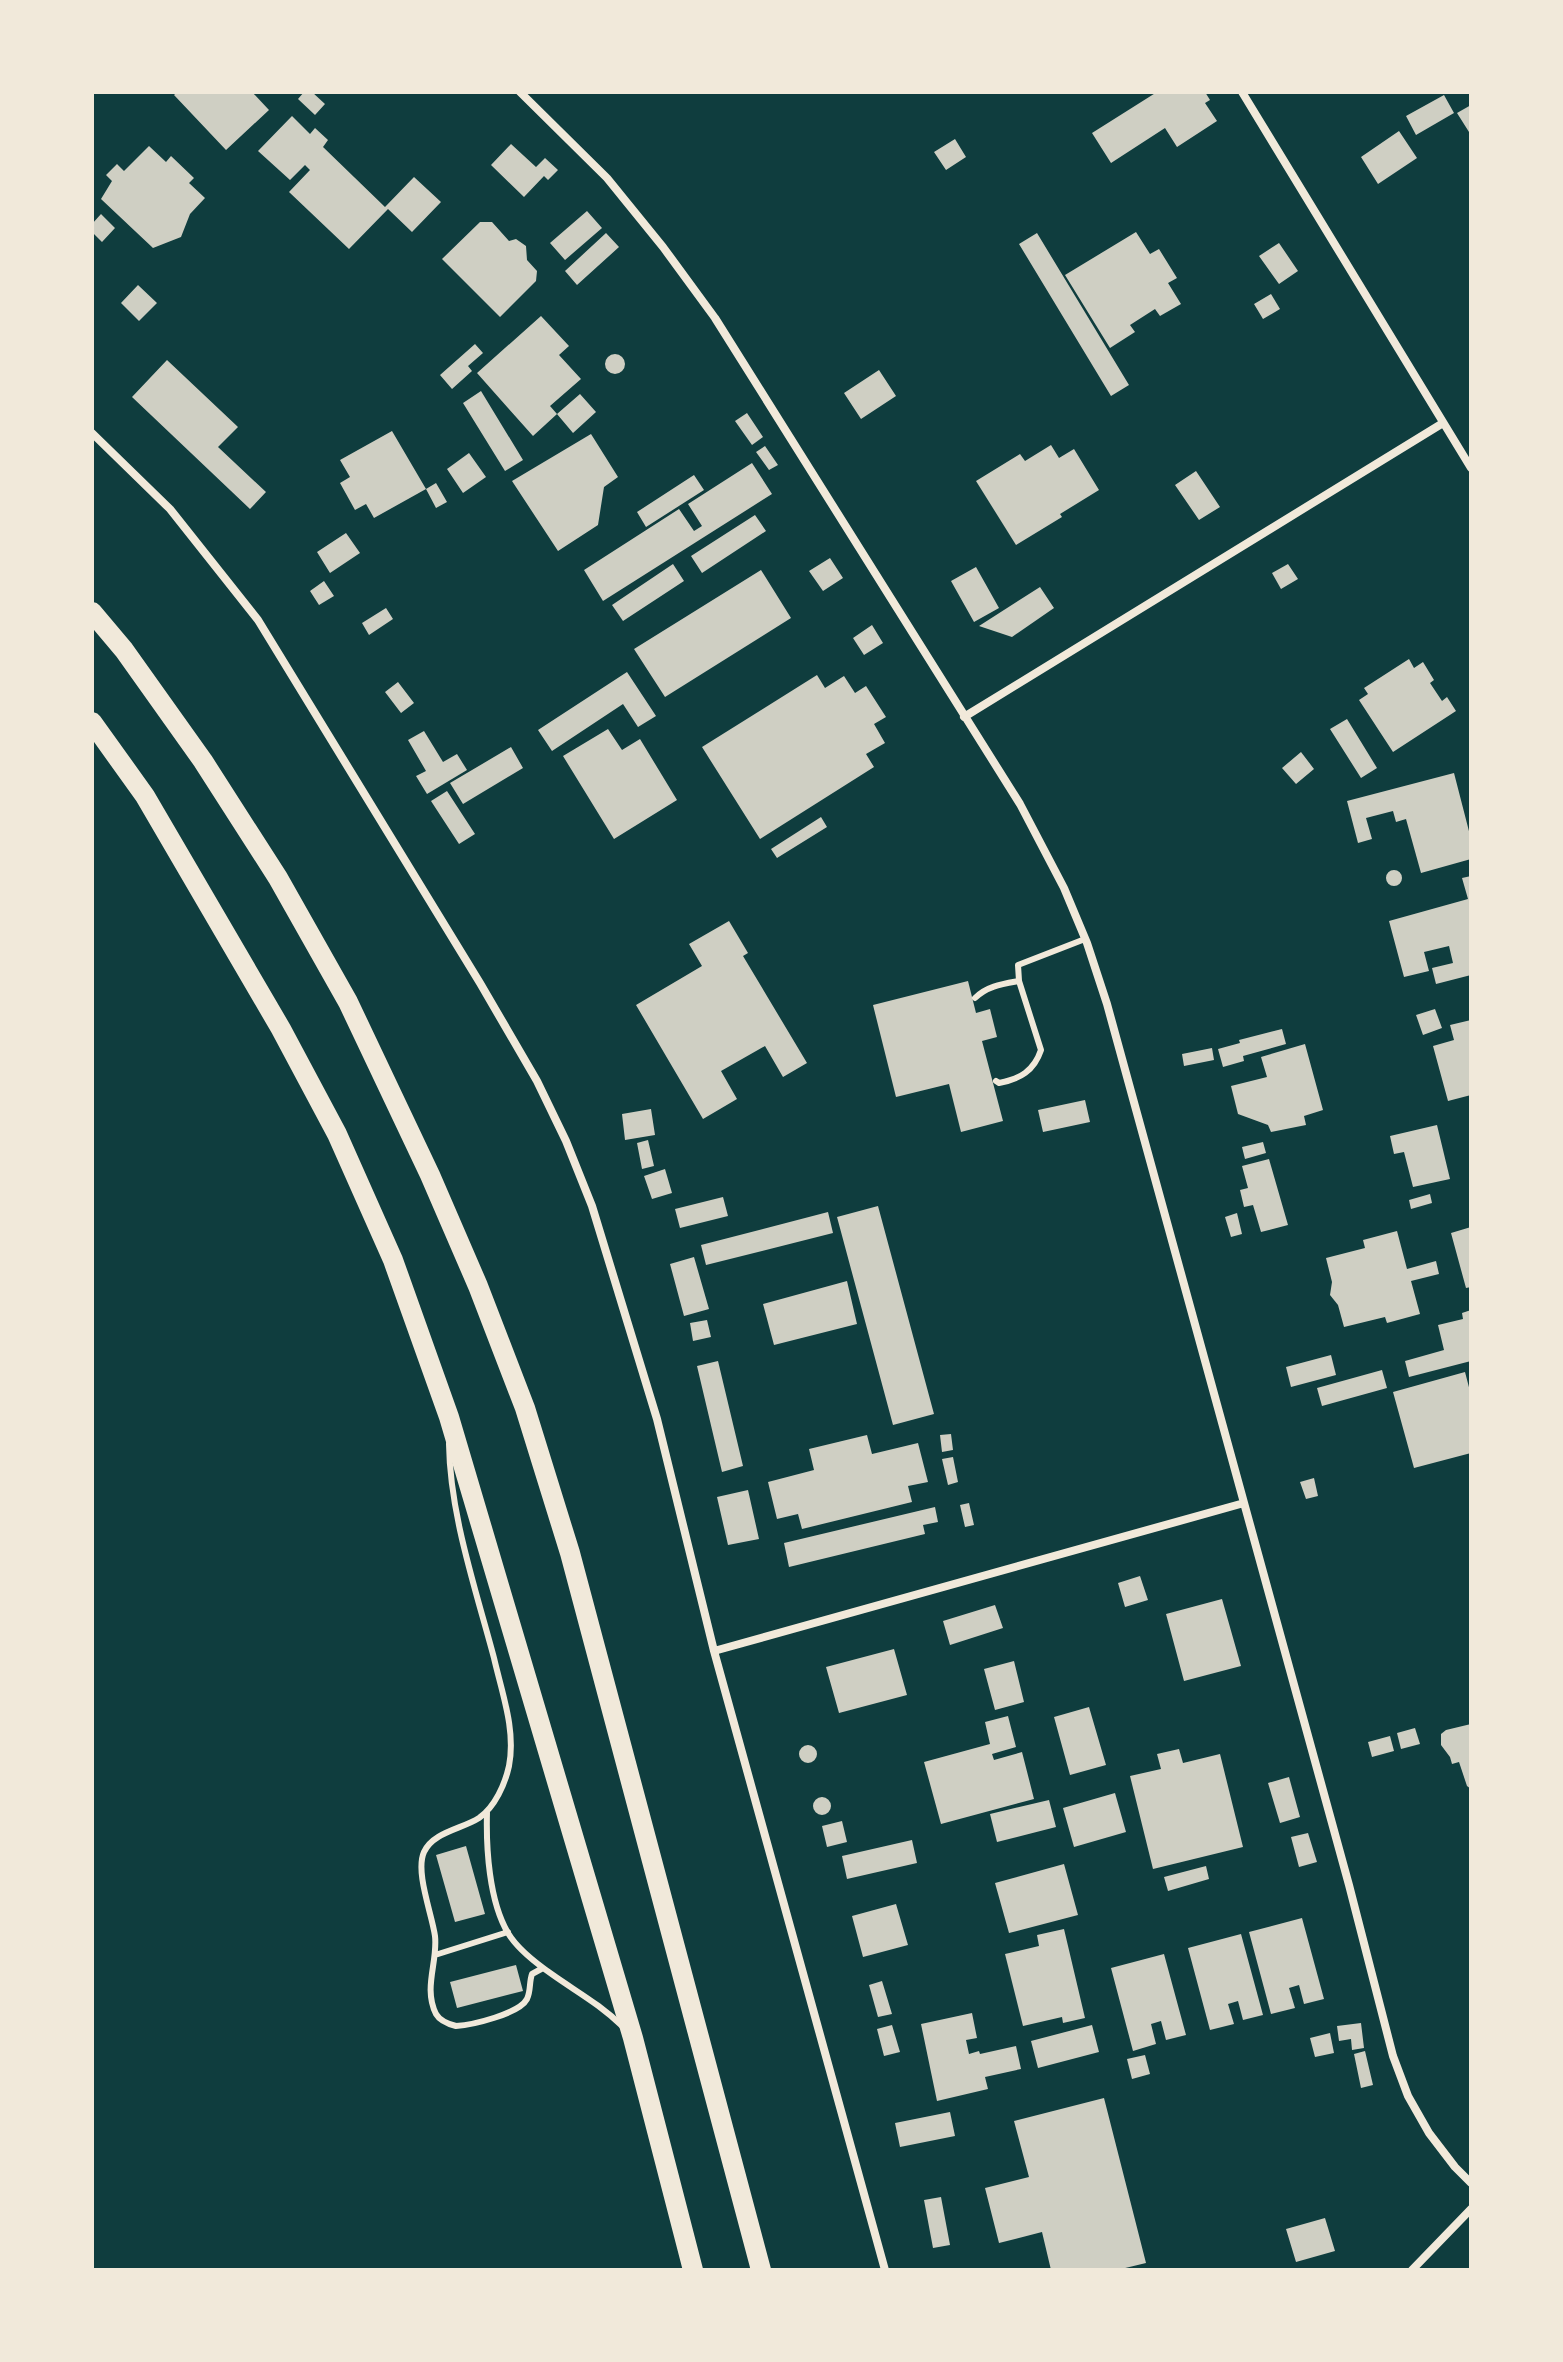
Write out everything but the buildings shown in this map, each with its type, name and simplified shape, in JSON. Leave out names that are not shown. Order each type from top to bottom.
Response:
[{"type":"main road","points":[[92,612],[124,650],[203,761],[278,878],[348,1002],[424,1162],[478,1286],[525,1408],[570,1553],[761,2270]]},
{"type":"main road","points":[[92,722],[145,796],[281,1029],[337,1134],[393,1260],[449,1417],[633,2038],[693,2270]]},
{"type":"street","points":[[520,92],[607,178],[715,318],[1020,804],[1064,888],[1107,1004],[1345,1870],[1393,2056],[1408,2096],[1429,2133],[1471,2183]]},
{"type":"street","points":[[1242,92],[1471,468]]},
{"type":"street","points":[[964,717],[1443,423]]},
{"type":"street","points":[[92,433],[170,509],[258,620],[480,983],[537,1081],[566,1141],[592,1206],[657,1419],[714,1651],[885,2270]]},
{"type":"street","points":[[714,1651],[1244,1503]]},
{"type":"street","points":[[1412,2270],[1471,2209]]},
{"type":"lane","points":[[996,1081],[999,1083],[1022,1076],[1034,1067],[1041,1050],[1019,981],[1018,965],[1085,939]]},
{"type":"lane","points":[[975,998],[993,986],[1019,981]]},
{"type":"lane","points":[[449,1417],[449,1464],[454,1501],[511,1730],[509,1766],[487,1812],[430,1842],[423,1854],[421,1868],[436,1939],[430,1986],[435,2013],[447,2024],[456,2026],[516,2010],[529,1995],[532,1974],[543,1968]]},
{"type":"lane","points":[[487,1812],[488,1863],[508,1932],[543,1968],[601,2006],[633,2038]]},
{"type":"lane","points":[[435,1955],[508,1932]]}]
